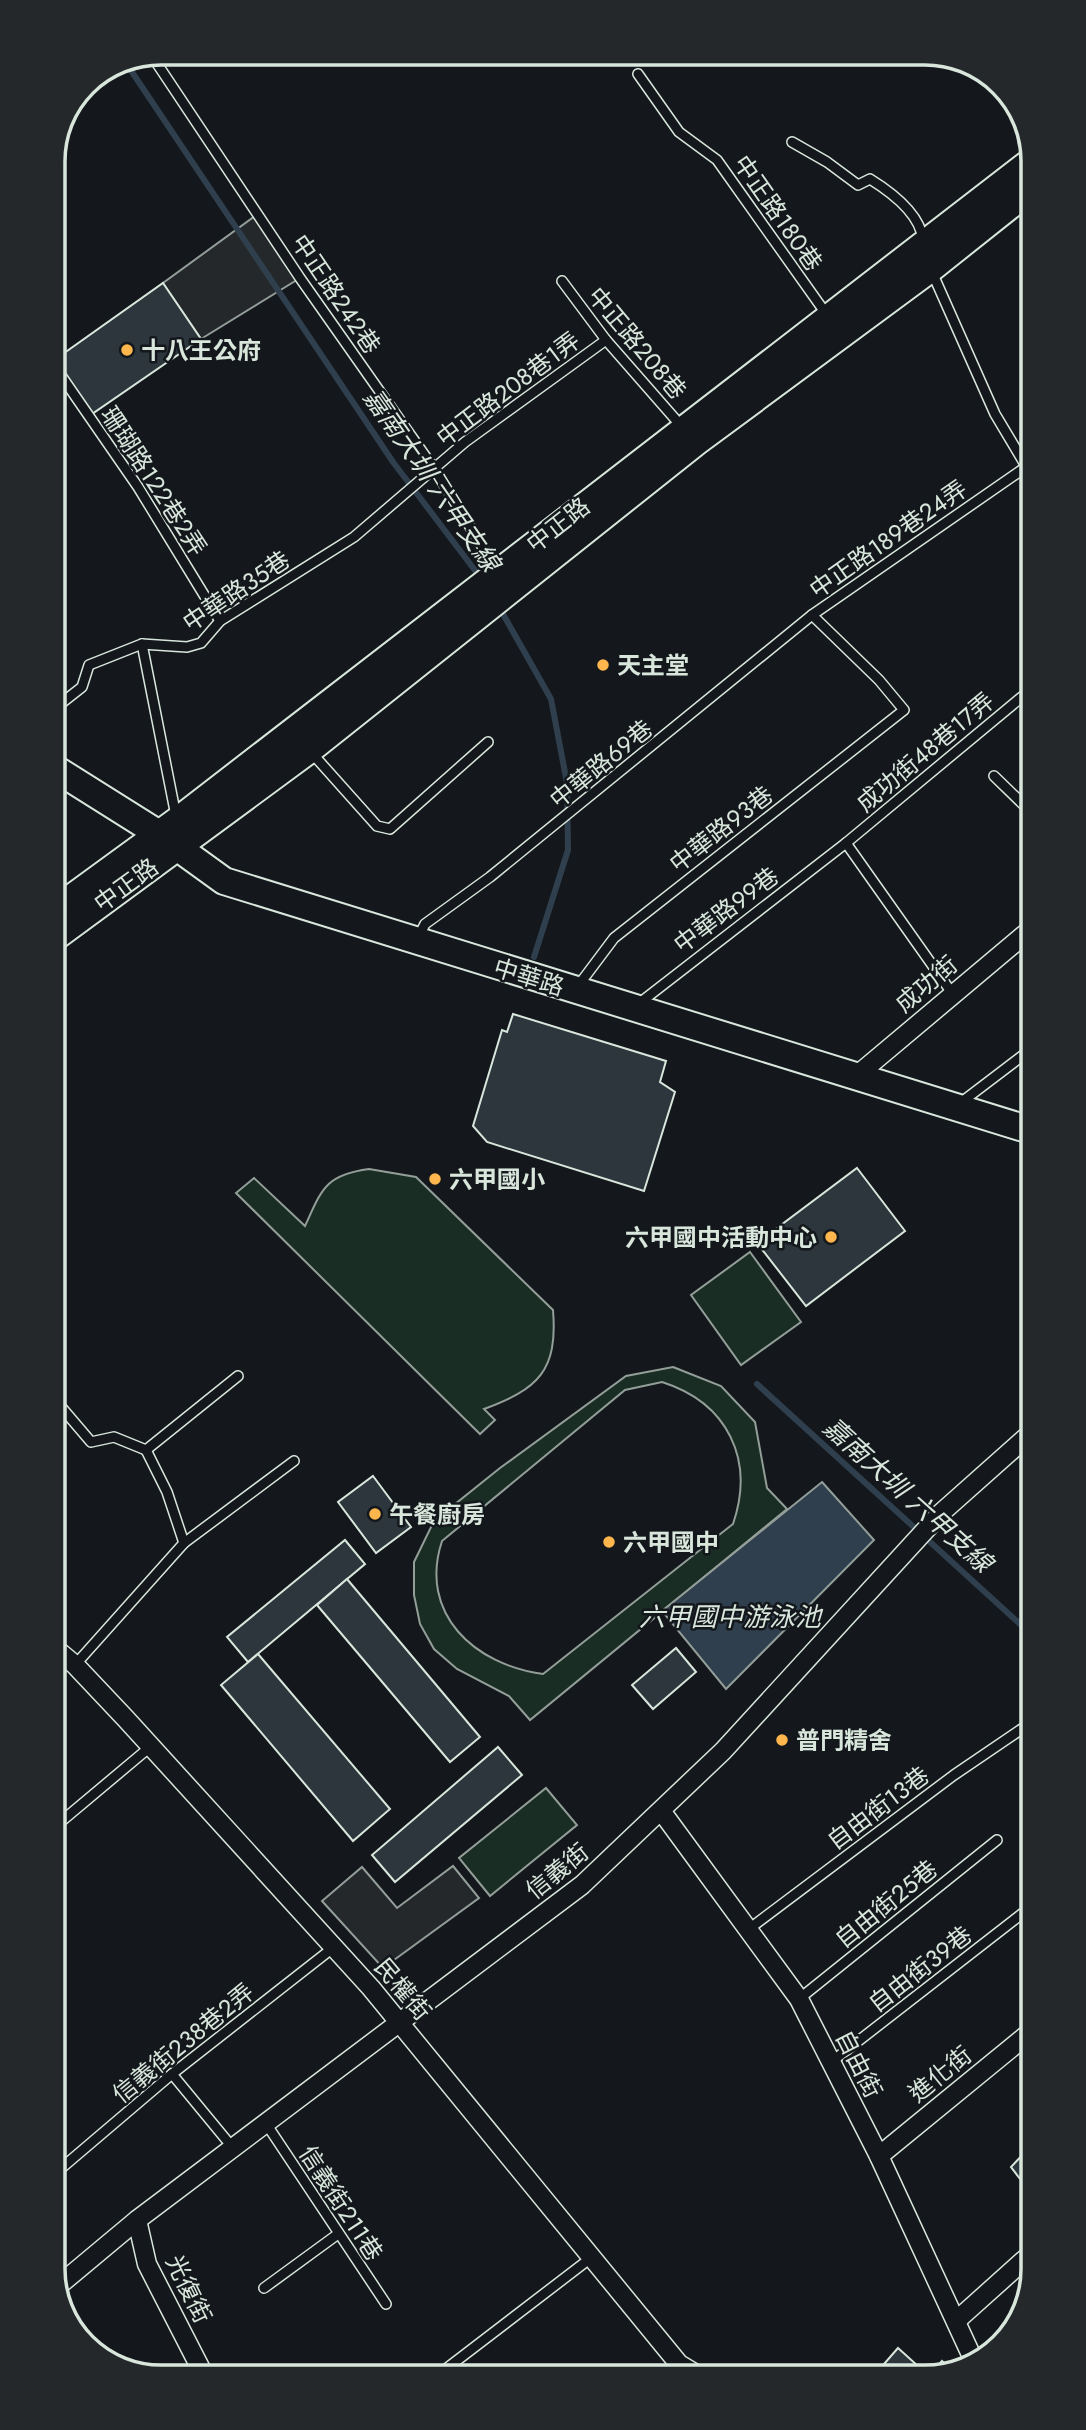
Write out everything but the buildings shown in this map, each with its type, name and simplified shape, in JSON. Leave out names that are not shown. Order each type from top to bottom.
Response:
[{"type":"main road","name":"中正路","points":[[65,928],[171,834],[504,580],[696,443],[926,257],[1021,170]]},
{"type":"main road","name":"中正路","points":[[65,903],[171,834],[309,750],[683,428],[828,316],[1021,196]]},
{"type":"main road","name":"中華路","points":[[65,774],[171,834],[224,881],[1021,1127]]},
{"type":"street","name":"成功街","points":[[855,1077],[1021,937]]},
{"type":"street","name":"信義街","points":[[65,2276],[398,2021],[582,1885],[662,1812],[723,1751],[941,1513],[1021,1442]]},
{"type":"street","name":"民權街","points":[[65,1657],[334,1947],[398,2021],[593,2258],[676,2365]]},
{"type":"street","name":"自由街","points":[[662,1812],[799,1999],[878,2156],[971,2353]]},
{"type":"street","name":"進化街","points":[[878,2156],[1021,2041]]},
{"type":"street","name":"光復街","points":[[137,2220],[147,2264],[199,2365]]},
{"type":"street","points":[[956,2321],[1021,2263]]},
{"type":"lane","name":"中正路242巷","points":[[158,65],[300,278],[435,470],[504,580]]},
{"type":"lane","name":"中正路180巷","points":[[638,74],[680,132],[718,160],[828,316]]},
{"type":"lane","points":[[792,142],[827,162],[858,186],[870,179],[893,193],[922,229],[926,257],[995,414],[1021,459]]},
{"type":"lane","name":"中正路208巷","points":[[562,281],[606,340],[683,428]]},
{"type":"lane","name":"中正路208巷1弄","points":[[435,470],[465,442],[606,340]]},
{"type":"lane","name":"珊瑚路122巷2弄","points":[[65,381],[138,487],[220,621]]},
{"type":"lane","name":"中華路35巷","points":[[65,700],[82,687],[89,665],[142,644],[187,647],[201,643],[220,621],[354,537],[435,470]]},
{"type":"lane","name":"中正路189巷24弄","points":[[904,710],[879,680],[812,615],[1021,473]]},
{"type":"lane","name":"中華路69巷","points":[[416,942],[425,924],[490,877],[812,615]]},
{"type":"lane","points":[[142,644],[171,834]]},
{"type":"lane","name":"成功街48巷17弄","points":[[845,843],[1021,698]]},
{"type":"lane","name":"中華路93巷","points":[[575,991],[614,939],[904,710]]},
{"type":"lane","points":[[309,750],[377,826],[390,829],[488,742]]},
{"type":"lane","points":[[993,776],[1021,802]]},
{"type":"lane","points":[[845,843],[952,993]]},
{"type":"lane","name":"中華路99巷","points":[[632,1009],[845,843]]},
{"type":"lane","points":[[955,1107],[1021,1057]]},
{"type":"lane","points":[[146,1450],[238,1376]]},
{"type":"lane","points":[[65,1412],[91,1442],[114,1437],[146,1450],[167,1492],[184,1543]]},
{"type":"lane","points":[[75,1665],[184,1543],[294,1461]]},
{"type":"lane","name":"自由街13巷","points":[[749,1929],[954,1775],[1021,1729]]},
{"type":"lane","points":[[65,1818],[150,1747]]},
{"type":"lane","name":"自由街25巷","points":[[799,1999],[997,1840]]},
{"type":"lane","name":"自由街39巷","points":[[831,2063],[1021,1915]]},
{"type":"lane","name":"信義街238巷2弄","points":[[65,2165],[172,2074],[334,1947]]},
{"type":"lane","points":[[172,2074],[233,2148]]},
{"type":"lane","name":"信義街211巷","points":[[265,2122],[386,2304]]},
{"type":"lane","points":[[264,2288],[338,2234]]},
{"type":"lane","points":[[451,2365],[593,2258]]},
{"type":"green space","points":[[369,1169],[416,1177],[553,1310],[552,1348],[541,1375],[518,1394],[484,1409],[495,1420],[480,1434],[236,1193],[254,1178],[305,1226],[327,1186],[343,1175]]},
{"type":"green space","points":[[750,1252],[801,1322],[741,1365],[691,1295]]},
{"type":"green space","points":[[673,1367],[721,1386],[755,1422],[767,1488],[787,1509],[530,1720],[509,1696],[457,1669],[434,1649],[420,1624],[414,1595],[414,1562],[434,1521],[500,1468],[626,1376]],"holes":[[[662,1382],[704,1404],[719,1419],[738,1456],[739,1500],[733,1524],[543,1674],[518,1669],[495,1660],[458,1632],[445,1613],[438,1591],[437,1567],[442,1541],[625,1390]]]},
{"type":"green space","points":[[546,1788],[577,1825],[490,1896],[459,1858]]},
{"type":"shaded area","points":[[259,213],[300,278],[201,339],[163,283]]},
{"type":"shaded area","points":[[453,1866],[479,1898],[383,1968],[322,1901],[362,1867],[397,1908]]},
{"type":"water","name":"六甲國中游泳池","points":[[822,1482],[874,1540],[726,1689],[662,1611]]},
{"type":"waterway","name":"嘉南大圳 六甲支線","points":[[131,70],[393,462],[480,577]]},
{"type":"waterway","name":"嘉南大圳 六甲支線","points":[[499,607],[551,699],[567,783],[568,850],[534,957]]},
{"type":"waterway","name":"嘉南大圳 六甲支線","points":[[757,1384],[1021,1625]]},
{"type":"place","name":"十八王公府","points":[[127,350]]},
{"type":"place","name":"天主堂","points":[[603,665]]},
{"type":"place","name":"六甲國小","points":[[435,1179]]},
{"type":"place","name":"六甲國中活動中心","points":[[831,1237]]},
{"type":"place","name":"午餐廚房","points":[[375,1514]]},
{"type":"place","name":"六甲國中","points":[[609,1542]]},
{"type":"place","name":"普門精舍","points":[[782,1740]]}]
